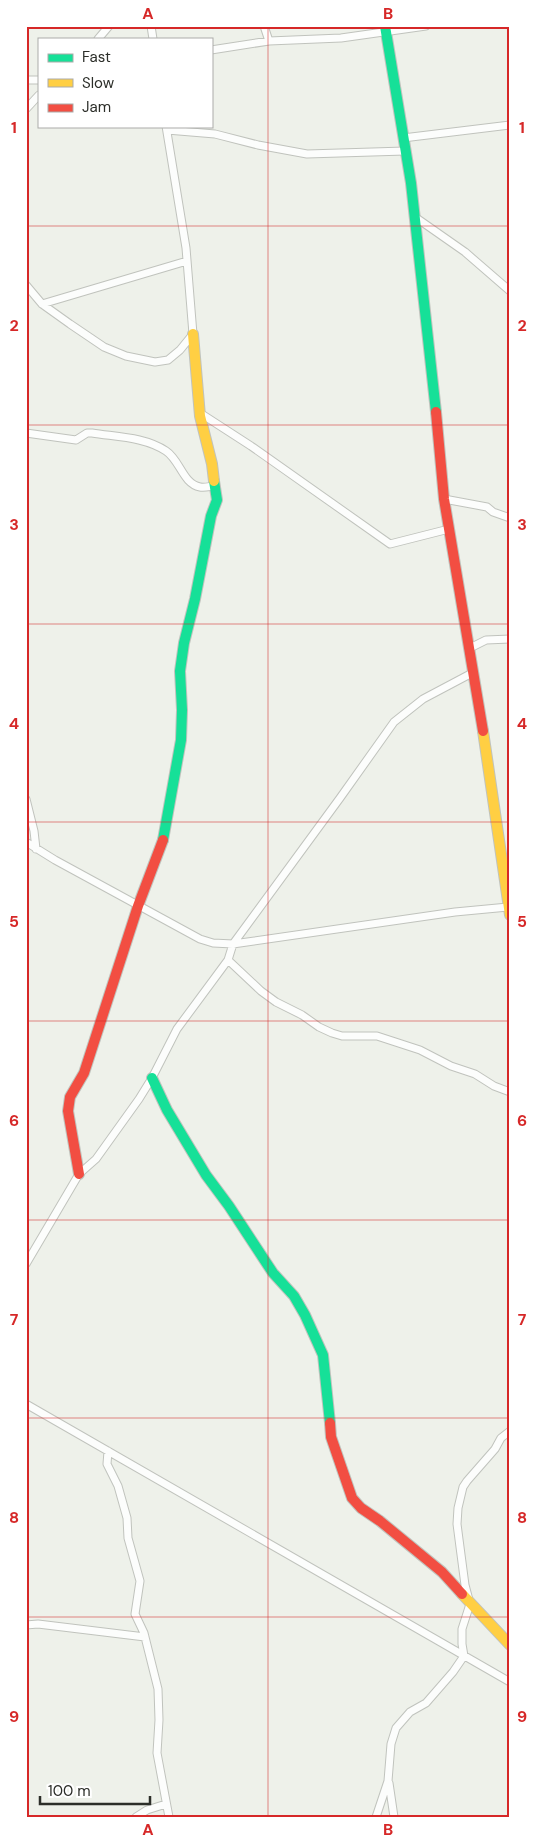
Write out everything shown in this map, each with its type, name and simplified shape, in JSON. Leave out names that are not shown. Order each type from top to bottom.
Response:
[{"type":"street","points":[[99,38],[109,26]]},
{"type":"street","points":[[264,26],[269,41]]},
{"type":"street","points":[[212,50],[269,41],[341,38],[385,30],[426,26]]},
{"type":"street","points":[[26,842],[138,906],[200,939],[213,943],[233,944],[455,912],[509,911],[474,672],[444,499],[414,217],[385,30]]},
{"type":"street","points":[[26,108],[38,96]]},
{"type":"street","points":[[403,138],[510,125]]},
{"type":"street","points":[[80,1174],[68,1103],[84,1073],[138,906],[163,838],[181,740],[180,671],[184,643],[195,599],[210,516],[217,500],[212,464],[200,414],[187,262],[166,128],[215,134],[258,145],[307,154],[405,151]]},
{"type":"street","points":[[414,217],[465,252],[510,290]]},
{"type":"street","points":[[42,304],[187,262]]},
{"type":"street","points":[[26,284],[42,304],[104,347],[146,360],[162,362],[168,360],[180,350],[193,334]]},
{"type":"street","points":[[200,414],[251,446],[390,544],[449,529]]},
{"type":"street","points":[[26,433],[76,440],[86,433],[92,433],[146,441],[167,451],[176,461],[187,479],[199,487],[215,486]]},
{"type":"street","points":[[444,499],[487,507],[493,512],[510,518]]},
{"type":"street","points":[[470,648],[486,640],[510,639]]},
{"type":"street","points":[[26,1264],[80,1174],[96,1159],[152,1078],[177,1029],[228,960],[233,944],[335,806],[394,722],[423,699],[474,672]]},
{"type":"street","points":[[26,799],[36,849]]},
{"type":"street","points":[[228,960],[269,997],[302,1015],[319,1027],[342,1036],[376,1036],[420,1050],[452,1066],[475,1074],[494,1086],[510,1092]]},
{"type":"street","points":[[152,1078],[167,1110],[206,1176],[229,1206],[273,1273],[294,1296],[306,1315],[323,1355],[331,1437],[352,1498],[361,1508],[380,1521],[442,1572],[510,1646]]},
{"type":"street","points":[[26,1404],[510,1682]]},
{"type":"street","points":[[394,1817],[388,1781],[391,1744],[396,1728],[410,1712],[426,1703],[454,1672],[464,1656],[462,1629],[470,1604],[465,1585],[459,1539],[458,1508],[464,1487],[467,1480],[495,1449],[501,1438],[510,1431]]},
{"type":"street","points":[[108,1451],[107,1464],[118,1486],[127,1518],[128,1538],[140,1581],[136,1614],[145,1637],[158,1689],[157,1753],[168,1817]]},
{"type":"street","points":[[26,1625],[38,1624],[145,1637]]},
{"type":"street","points":[[374,1816],[388,1781]]},
{"type":"street","points":[[136,1817],[147,1810],[166,1804]]},
{"type":"traffic: fast","points":[[385,26],[411,183],[436,412]]},
{"type":"traffic: fast","points":[[163,840],[181,740],[180,671],[184,643],[195,599],[211,516],[217,500],[214,481]]},
{"type":"traffic: fast","points":[[152,1078],[167,1110],[206,1175],[273,1273],[294,1296],[305,1315],[323,1355],[330,1423]]},
{"type":"traffic: slow","points":[[193,334],[200,416],[212,464],[214,481]]},
{"type":"traffic: slow","points":[[483,731],[510,915]]},
{"type":"traffic: slow","points":[[462,1594],[510,1645]]},
{"type":"traffic: jam","points":[[436,412],[444,499],[483,731]]},
{"type":"traffic: jam","points":[[79,1174],[68,1111],[70,1097],[84,1073],[138,906],[163,840]]},
{"type":"traffic: jam","points":[[330,1423],[331,1437],[352,1498],[361,1508],[380,1521],[442,1572],[462,1594]]}]
